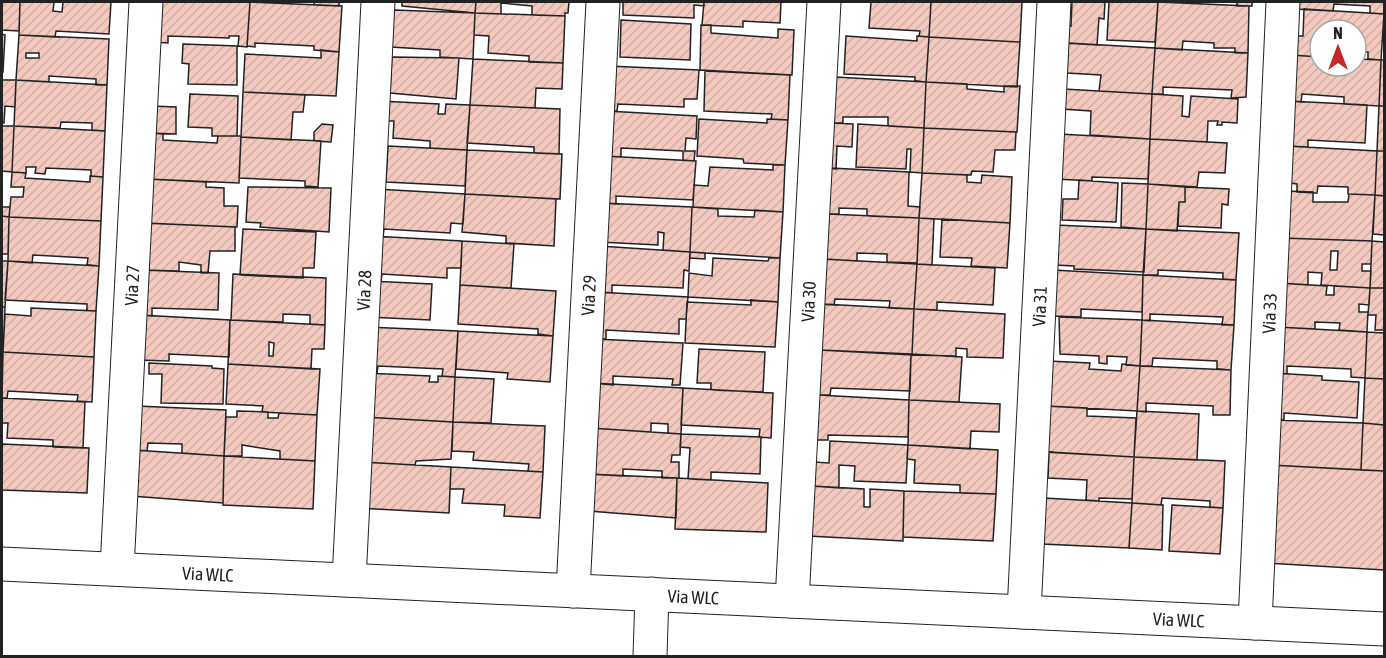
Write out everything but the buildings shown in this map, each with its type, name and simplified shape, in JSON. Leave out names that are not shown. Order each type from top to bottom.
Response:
[{"type":"street","name":"Via 27","points":[[117,569],[146,2]]},
{"type":"street","name":"Via 28","points":[[349,580],[378,2]]},
{"type":"street","name":"Via 29","points":[[573,591],[603,2]]},
{"type":"street","name":"Via 30","points":[[792,601],[824,2]]},
{"type":"street","name":"Via 31","points":[[1024,612],[1054,2]]},
{"type":"street","name":"Via 33","points":[[1255,623],[1283,2]]},
{"type":"street","name":"Via WLC","points":[[2,564],[1384,629]]},
{"type":"street","points":[[650,657],[652,594]]}]
